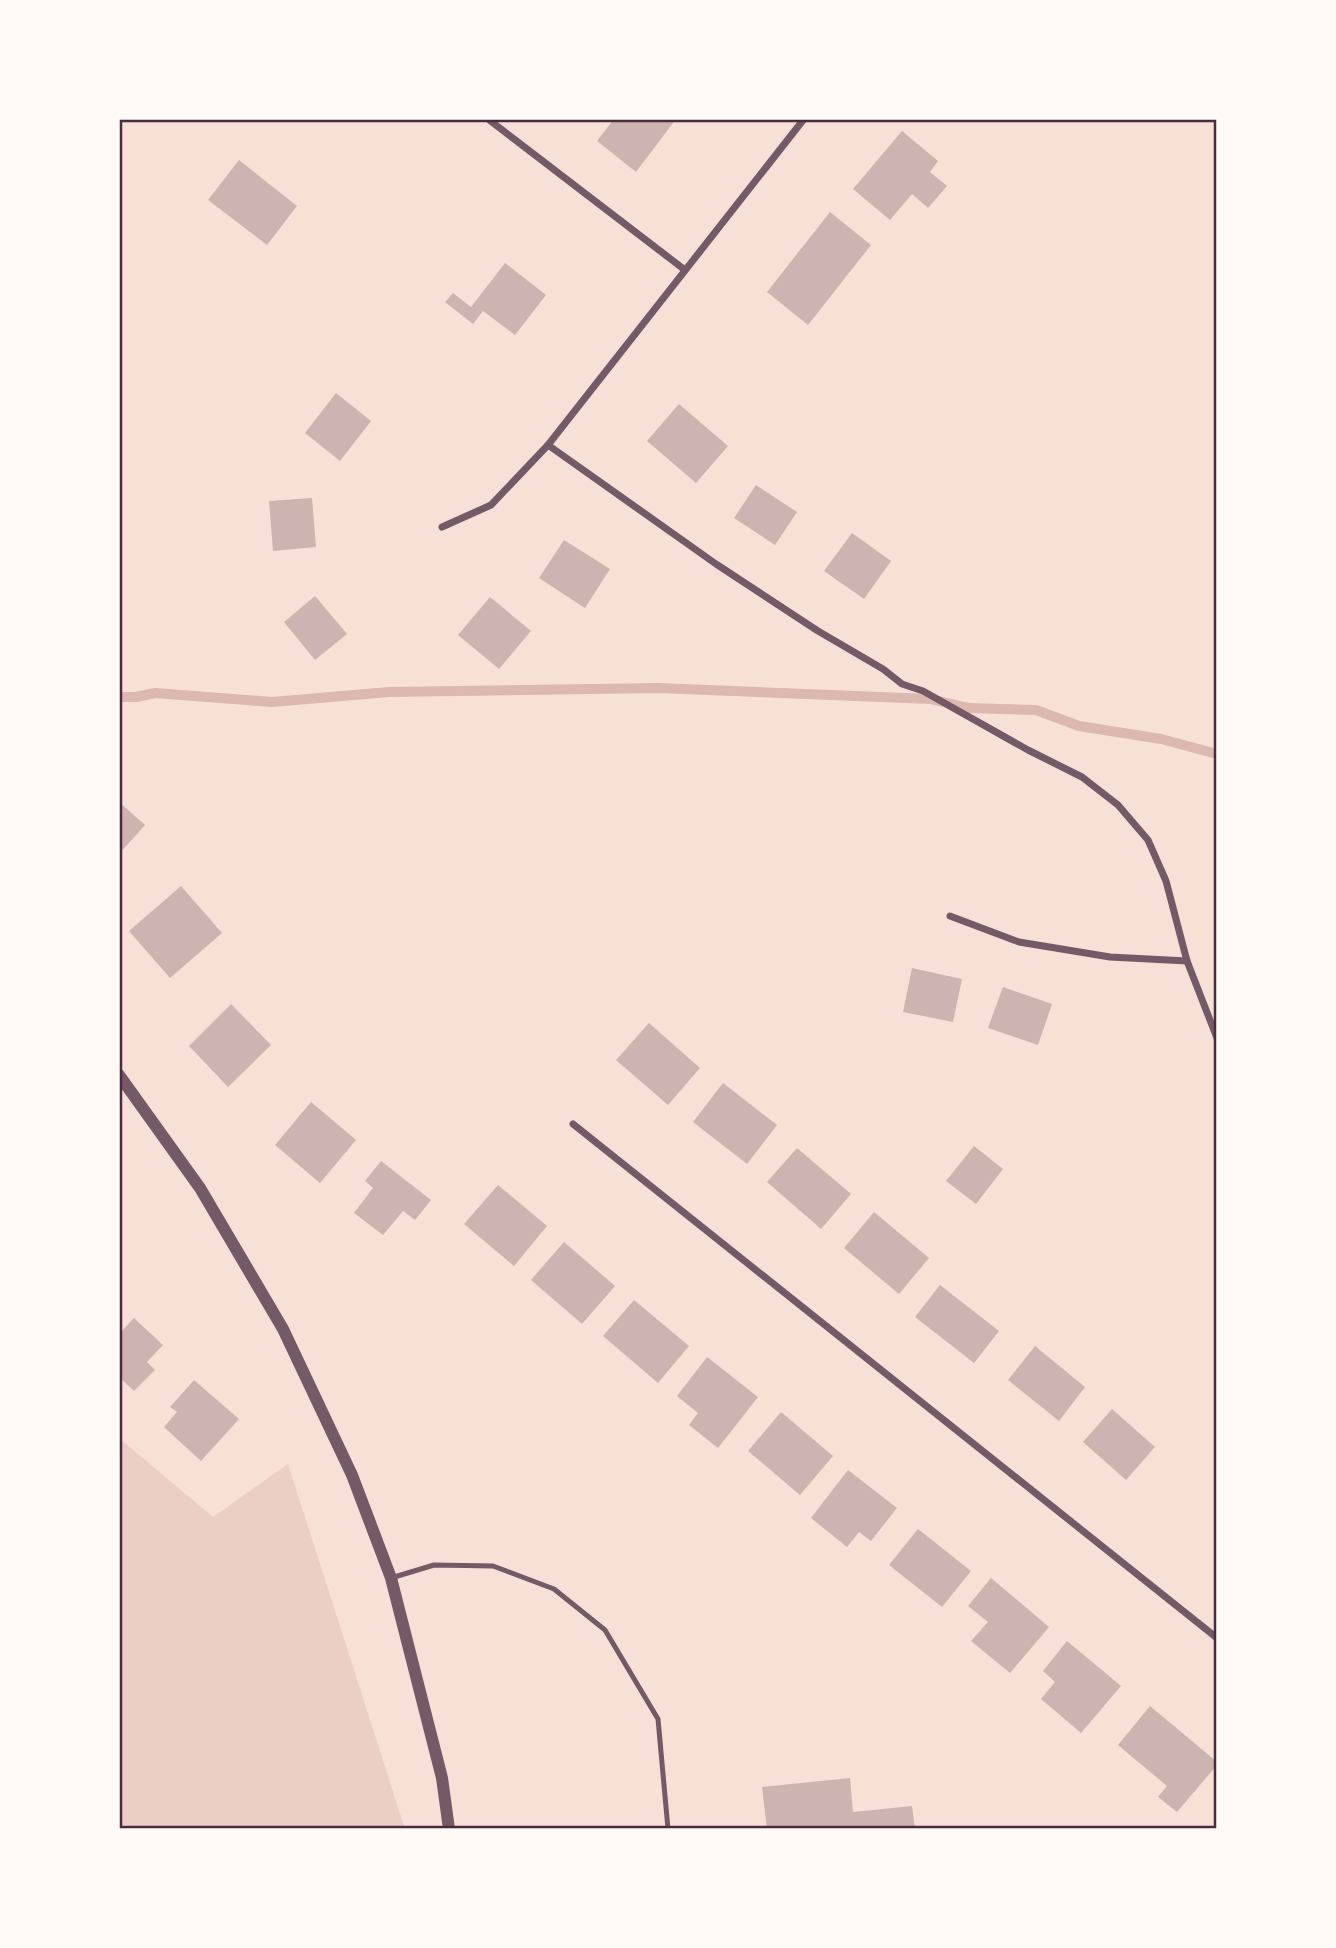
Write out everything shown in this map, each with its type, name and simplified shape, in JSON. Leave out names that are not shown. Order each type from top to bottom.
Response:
[{"type":"street","points":[[488,119],[685,270]]},
{"type":"street","points":[[442,527],[491,505],[548,445],[804,119]]},
{"type":"street","points":[[548,445],[716,564],[818,631],[883,669],[902,684],[923,691],[1082,777],[1118,805],[1148,840],[1153,850],[1166,881],[1187,961],[1217,1038]]},
{"type":"street","points":[[950,916],[1018,943],[1110,957],[1187,961]]},
{"type":"street","points":[[119,1075],[200,1188],[283,1329],[352,1475],[391,1578],[442,1778],[449,1829]]},
{"type":"street","points":[[573,1124],[1217,1638]]},
{"type":"lane","points":[[391,1578],[434,1565],[493,1566],[554,1589],[605,1630],[658,1718],[668,1829]]},
{"type":"shaded area","points":[[119,1438],[213,1517],[288,1464],[405,1829],[119,1829]]},
{"type":"building","points":[[614,119],[676,119],[636,172],[597,141]]},
{"type":"building","points":[[902,131],[938,161],[930,172],[947,186],[928,208],[912,194],[890,220],[853,189]]},
{"type":"building","points":[[239,160],[297,206],[267,245],[208,200]]},
{"type":"building","points":[[830,212],[871,245],[808,325],[767,292]]},
{"type":"building","points":[[505,263],[546,295],[515,335],[483,311],[473,324],[445,302],[453,293],[471,307]]},
{"type":"building","points":[[336,393],[371,421],[340,461],[305,433]]},
{"type":"building","points":[[679,404],[728,446],[696,483],[647,441]]},
{"type":"building","points":[[756,485],[797,512],[775,545],[734,518]]},
{"type":"building","points":[[312,498],[316,547],[273,551],[269,501]]},
{"type":"building","points":[[852,533],[891,561],[864,599],[824,571]]},
{"type":"building","points":[[564,540],[610,569],[585,608],[539,578]]},
{"type":"building","points":[[315,596],[347,634],[315,660],[284,622]]},
{"type":"building","points":[[490,597],[531,631],[499,669],[458,635]]},
{"type":"building","points":[[119,802],[145,825],[119,854]]},
{"type":"building","points":[[181,886],[222,933],[170,978],[129,931]]},
{"type":"building","points":[[912,968],[962,979],[953,1022],[903,1012]]},
{"type":"building","points":[[1003,987],[1052,1004],[1038,1045],[988,1028]]},
{"type":"building","points":[[231,1004],[271,1045],[228,1087],[189,1046]]},
{"type":"building","points":[[649,1023],[700,1068],[668,1105],[616,1060]]},
{"type":"building","points":[[723,1083],[777,1125],[747,1164],[693,1122]]},
{"type":"building","points":[[311,1102],[356,1140],[320,1183],[275,1145]]},
{"type":"building","points":[[974,1146],[1003,1169],[976,1204],[946,1181]]},
{"type":"building","points":[[797,1148],[851,1194],[821,1229],[767,1182]]},
{"type":"building","points":[[381,1161],[431,1200],[415,1220],[403,1211],[383,1235],[354,1213],[373,1188],[365,1181]]},
{"type":"building","points":[[498,1185],[547,1226],[514,1266],[464,1224]]},
{"type":"building","points":[[874,1212],[929,1258],[899,1294],[844,1248]]},
{"type":"building","points":[[564,1242],[615,1286],[582,1324],[531,1280]]},
{"type":"building","points":[[940,1285],[999,1331],[974,1363],[915,1317]]},
{"type":"building","points":[[634,1300],[689,1346],[658,1383],[603,1336]]},
{"type":"building","points":[[134,1318],[163,1345],[147,1362],[155,1370],[134,1391],[119,1377],[119,1334]]},
{"type":"building","points":[[1035,1346],[1085,1387],[1059,1421],[1008,1380]]},
{"type":"building","points":[[707,1357],[758,1397],[718,1448],[689,1425],[698,1413],[677,1396]]},
{"type":"building","points":[[194,1380],[239,1419],[201,1461],[164,1427],[177,1412],[170,1407]]},
{"type":"building","points":[[1112,1409],[1155,1447],[1126,1480],[1083,1442]]},
{"type":"building","points":[[781,1412],[833,1456],[800,1495],[748,1451]]},
{"type":"building","points":[[848,1470],[897,1508],[871,1541],[859,1532],[847,1547],[811,1518]]},
{"type":"building","points":[[918,1529],[971,1571],[942,1607],[889,1565]]},
{"type":"building","points":[[991,1578],[1049,1627],[1010,1673],[971,1641],[988,1622],[968,1606]]},
{"type":"building","points":[[1067,1641],[1121,1686],[1081,1733],[1041,1699],[1055,1682],[1043,1671]]},
{"type":"building","points":[[1150,1706],[1217,1762],[1177,1812],[1158,1797],[1167,1786],[1118,1745]]},
{"type":"building","points":[[850,1778],[853,1812],[912,1806],[915,1829],[767,1829],[762,1787]]},
{"type":"waterway","points":[[119,697],[155,693],[272,702],[389,692],[658,688],[930,699],[969,708],[1036,710],[1079,726],[1161,739],[1217,754]]}]
